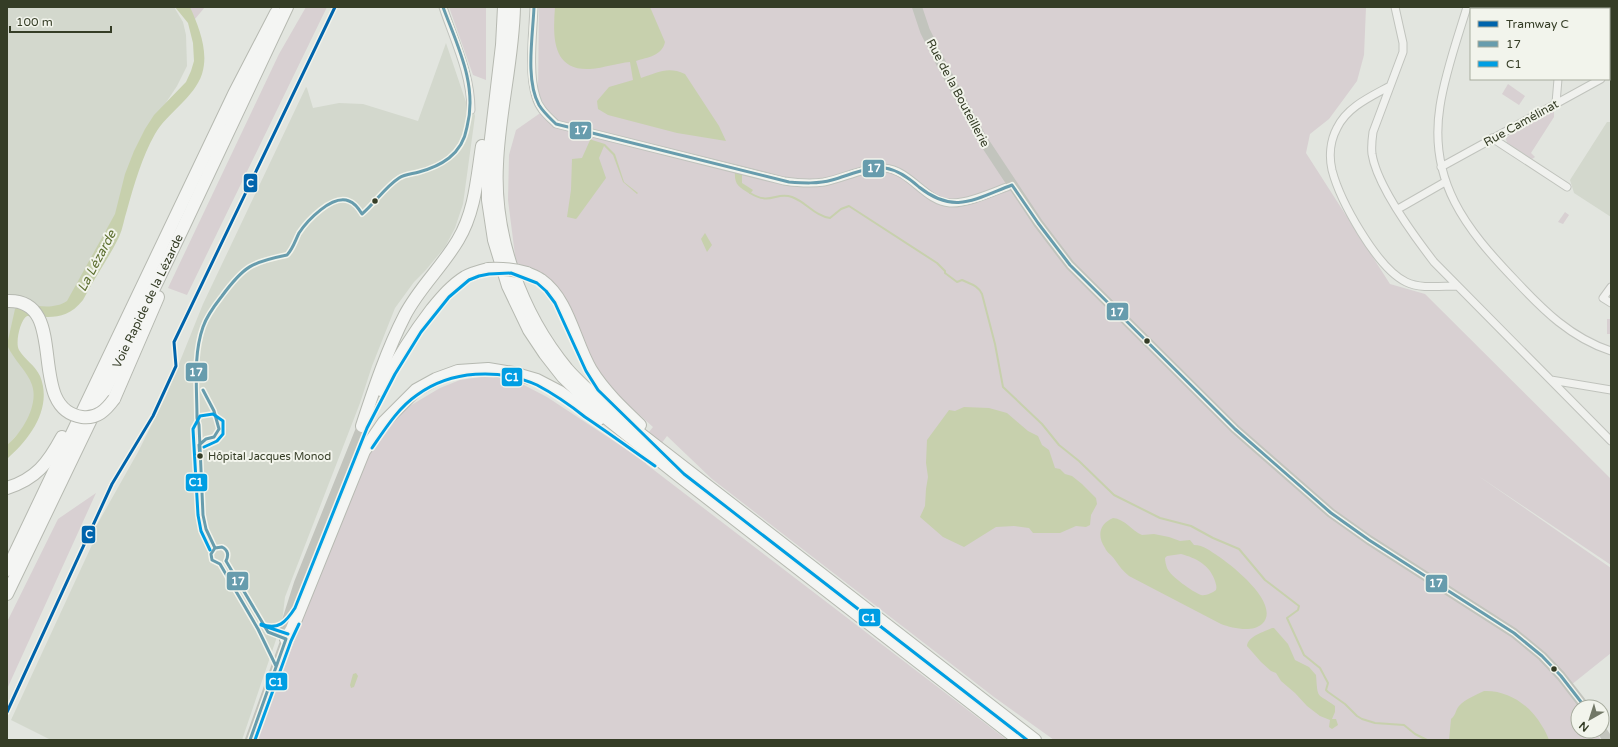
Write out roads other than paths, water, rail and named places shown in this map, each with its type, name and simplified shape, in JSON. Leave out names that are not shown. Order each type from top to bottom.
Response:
[{"type":"highway","points":[[234,94],[271,7]]},
{"type":"highway","name":"Voie Rapide de la Lézarde","points":[[7,570],[234,94],[279,7]]},
{"type":"highway","name":"Voie Rapide de la Lézarde","points":[[7,594],[182,230],[287,7]]},
{"type":"highway","points":[[270,44],[295,7]]},
{"type":"highway","points":[[362,426],[389,352],[405,315],[419,292],[453,249],[468,218],[474,197],[488,103],[502,41],[500,7]]},
{"type":"highway","points":[[504,7],[502,41],[488,164],[488,193],[494,240],[508,286],[529,330],[545,354],[563,377],[600,413],[682,473],[1035,740]]},
{"type":"highway","points":[[514,7],[513,34],[501,117],[497,164],[497,197],[504,238],[516,280],[526,305],[537,326],[568,370],[611,411],[682,473],[1019,740]]},
{"type":"highway","points":[[7,301],[19,302],[27,306],[34,311],[40,320],[53,394],[61,408],[76,416],[86,418],[97,416],[106,409],[114,399],[167,276],[182,230]]},
{"type":"highway","points":[[362,426],[403,350],[445,293],[466,276],[488,269],[512,268],[540,279],[560,300],[590,369],[602,387],[682,473]]},
{"type":"highway","points":[[7,488],[18,485],[31,478],[52,456],[136,300]]},
{"type":"highway","points":[[286,639],[292,629],[364,451],[384,422],[402,403],[416,390],[436,379],[458,371],[488,369],[513,373],[537,380],[560,392],[682,473]]},
{"type":"street","points":[[443,7],[468,80],[471,96],[471,110]]},
{"type":"street","points":[[534,7],[532,79],[536,98],[542,110],[556,124],[567,128],[784,181],[804,183],[823,182],[874,168],[886,168],[900,172],[909,177],[931,196],[940,201],[952,203],[968,200],[1012,185]]},
{"type":"street","name":"Rue de la Bouteillerie","points":[[917,7],[925,31],[970,118],[1012,185],[1038,223],[1070,265],[1235,429],[1331,514],[1514,633],[1542,656],[1561,676],[1579,699]]},
{"type":"street","points":[[1395,7],[1403,43],[1403,52],[1373,132],[1372,154],[1384,187],[1434,262],[1611,441]]},
{"type":"street","points":[[1467,7],[1445,80],[1439,107],[1438,140],[1441,167],[1445,182],[1454,202],[1466,222],[1495,258],[1533,299],[1562,326],[1578,337],[1611,351]]},
{"type":"street","points":[[1556,104],[1558,80]]},
{"type":"street","name":"Rue Camélinat","points":[[1441,167],[1599,80]]},
{"type":"street","points":[[1390,86],[1350,110],[1342,119],[1336,129],[1332,143],[1330,158],[1332,170],[1341,195],[1360,232],[1376,254],[1397,277],[1407,283],[1418,285],[1457,286]]},
{"type":"street","points":[[1492,138],[1567,188]]},
{"type":"street","points":[[1398,209],[1445,182]]},
{"type":"street","points":[[1611,287],[1604,298],[1611,303]]},
{"type":"street","points":[[1551,380],[1611,390]]},
{"type":"street","points":[[250,740],[286,639],[285,627],[299,584],[362,426]]},
{"type":"water","name":"La Lézarde","points":[[175,7],[190,7],[197,23],[204,48],[204,66],[202,74],[198,83],[187,98],[160,126],[155,134],[146,152],[132,191],[119,237],[83,300],[77,307],[64,315],[51,317],[27,316],[24,318],[20,327],[18,347],[21,354],[40,376],[44,400],[37,422],[31,432],[16,451],[7,459],[7,445],[13,440],[28,418],[34,393],[30,380],[7,345],[15,309],[26,306],[53,306],[67,301],[115,214],[125,174],[145,129],[154,115],[186,82],[194,61],[193,43],[188,23]]},
{"type":"water","points":[[555,7],[650,7],[665,42],[658,53],[636,61],[641,78],[668,70],[685,74],[719,126],[726,141],[677,133],[608,115],[598,109],[597,101],[609,87],[633,80],[630,62],[590,69],[577,68],[568,64],[561,58],[557,49],[554,29]]},
{"type":"water","points":[[591,138],[592,140],[605,144],[615,154],[624,182],[638,193],[637,194],[623,182],[613,155],[604,146],[599,158],[606,178],[576,219],[567,217],[571,190],[572,159],[582,158]]},
{"type":"water","points":[[735,170],[742,172],[742,183],[753,190],[750,194],[742,189],[736,182]]},
{"type":"water","points":[[705,233],[712,245],[707,252],[701,239]]},
{"type":"water","points":[[964,407],[989,408],[1007,413],[1028,431],[1038,436],[1042,445],[1049,450],[1055,468],[1060,469],[1065,474],[1072,476],[1096,498],[1097,504],[1091,515],[1090,525],[1086,527],[1076,526],[1060,533],[1033,533],[1029,528],[1014,526],[996,527],[964,547],[943,537],[920,517],[925,506],[928,477],[926,463],[927,440],[949,410],[955,411]]},
{"type":"water","points":[[1113,518],[1121,520],[1142,535],[1154,534],[1180,541],[1190,540],[1194,545],[1210,550],[1244,577],[1261,597],[1266,607],[1266,616],[1262,624],[1258,627],[1242,629],[1221,624],[1129,576],[1102,544],[1100,535],[1102,527]],"holes":[[[1181,554],[1206,566],[1213,575],[1216,590],[1209,594],[1201,595],[1193,591],[1172,575],[1167,568],[1165,558],[1167,556]]]},
{"type":"water","points":[[1274,628],[1288,644],[1295,660],[1309,667],[1316,675],[1319,695],[1335,706],[1335,712],[1332,719],[1336,719],[1338,725],[1332,729],[1329,727],[1330,720],[1320,716],[1307,706],[1281,681],[1276,673],[1271,671],[1261,662],[1247,646],[1253,637]]},
{"type":"water","points":[[356,673],[358,676],[354,687],[351,688],[350,685],[353,674]]},
{"type":"water","points":[[1484,691],[1502,693],[1525,705],[1537,718],[1549,740],[1449,740],[1451,719],[1459,706],[1467,699]]},
{"type":"waterway","points":[[750,193],[757,197],[763,198],[782,196],[792,197],[802,202],[820,215],[830,218],[841,209],[849,206],[937,263],[945,271],[945,273],[957,282],[962,280],[976,287],[982,294],[995,344],[1003,387],[1042,424],[1059,445],[1079,461],[1114,495],[1160,518],[1191,526],[1213,538],[1239,549],[1265,580],[1299,606],[1298,610],[1287,618],[1304,655],[1320,668],[1328,683],[1326,690],[1362,719],[1375,723],[1404,725],[1415,734],[1427,740]]},
{"type":"tram line","name":"C","points":[[7,712],[112,484],[153,416],[176,366],[174,342],[335,7]]},
{"type":"place","name":"Hôpital Jacques Monod","points":[[200,456]]}]
